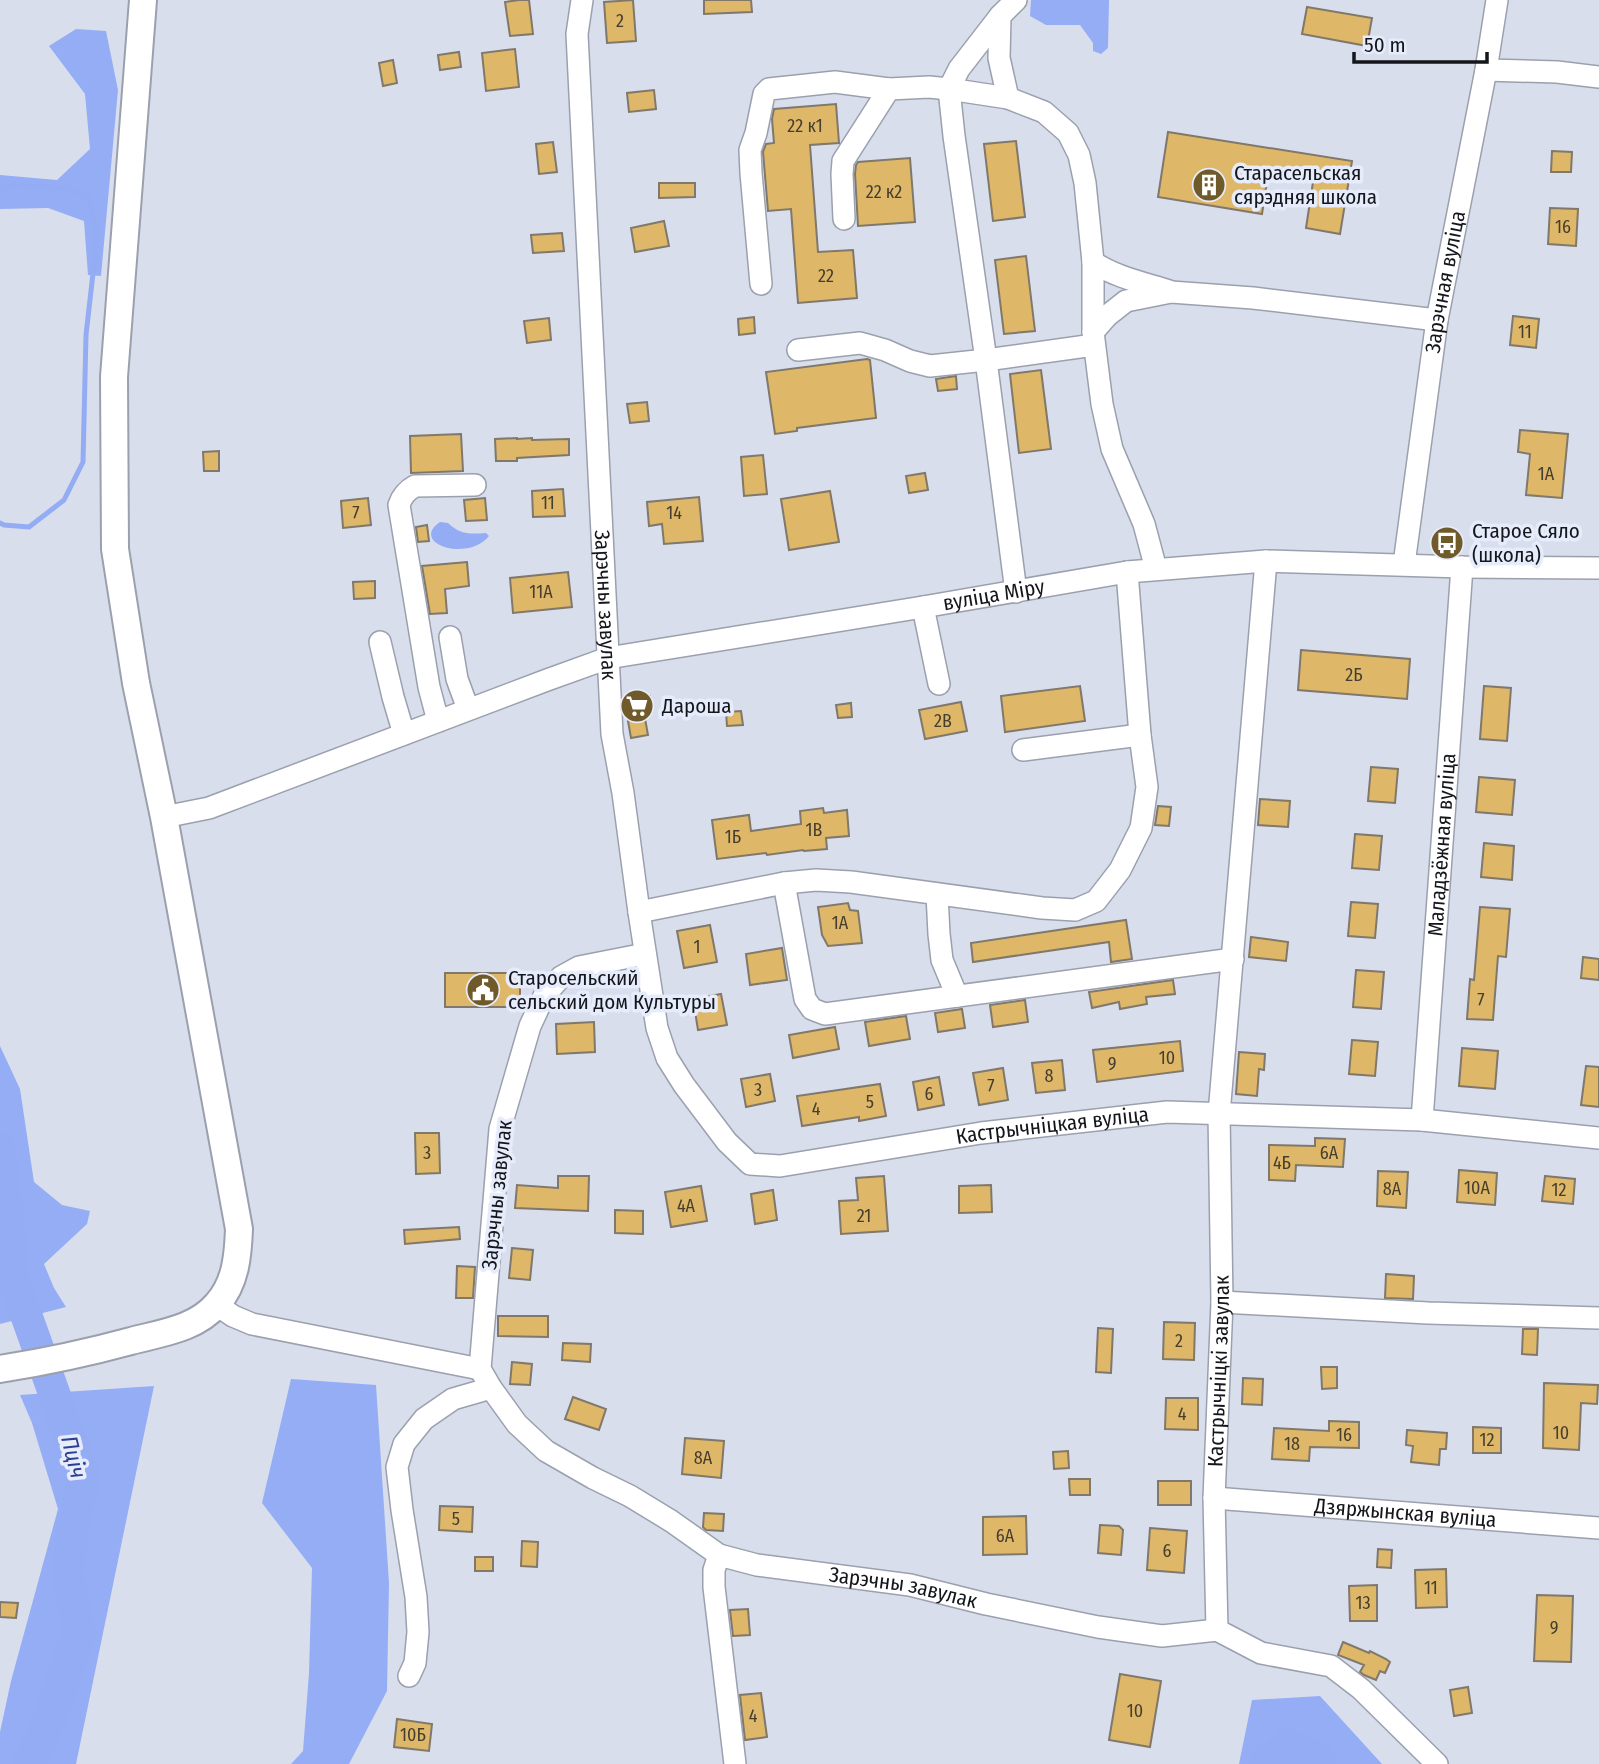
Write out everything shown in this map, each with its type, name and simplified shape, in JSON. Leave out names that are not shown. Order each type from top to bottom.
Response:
[{"type":"main road","points":[[1,1369],[80,1355],[179,1329],[199,1320],[217,1305],[229,1288],[237,1261],[239,1229],[164,817],[136,683],[115,548],[114,377],[144,0]]},
{"type":"street","name":"Зарэчны завулак","points":[[582,0],[577,34],[612,734],[623,793],[645,954],[579,967],[561,977],[544,996],[530,1026],[500,1129],[480,1369],[517,1424],[546,1451],[630,1496],[719,1555],[757,1565],[910,1585],[1098,1627],[1162,1636],[1217,1630]]},
{"type":"street","points":[[1016,0],[1000,16],[959,69],[949,89],[1016,592]]},
{"type":"street","name":"Зарэчная вуліца","points":[[1404,565],[1437,320],[1497,0]]},
{"type":"street","points":[[1000,16],[999,58],[1009,98]]},
{"type":"street","points":[[1486,70],[1557,72],[1599,77]]},
{"type":"street","points":[[761,284],[750,150],[764,94],[769,89],[835,82],[889,89],[929,87],[1009,98],[1044,112],[1068,133],[1079,155],[1085,183],[1093,262],[1094,339],[1102,404],[1112,449],[1144,524],[1156,569]]},
{"type":"street","points":[[844,219],[843,161],[889,89]]},
{"type":"street","points":[[1093,262],[1112,272],[1171,292]]},
{"type":"street","points":[[798,350],[860,343],[930,366],[986,360],[1094,339],[1107,316],[1126,300],[1171,292],[1253,298],[1437,320]]},
{"type":"street","points":[[438,721],[429,687],[399,505],[402,497],[415,486],[475,485]]},
{"type":"street","name":"вуліца Міру","points":[[164,817],[209,808],[608,658],[1156,569],[1266,561],[1599,568]]},
{"type":"street","name":"Кастрычніцкі завулак","points":[[1217,1630],[1214,1498],[1222,1302],[1219,1114],[1266,561]]},
{"type":"street","name":"Маладзёжная вуліца","points":[[1422,1120],[1462,567]]},
{"type":"street","points":[[639,912],[784,883],[816,880],[851,882],[1042,908],[1075,910],[1096,901],[1120,870],[1141,828],[1147,787],[1140,735],[1127,572]]},
{"type":"street","points":[[923,607],[939,684]]},
{"type":"street","points":[[450,637],[457,679],[468,709]]},
{"type":"street","points":[[380,642],[404,734]]},
{"type":"street","points":[[1023,750],[1140,735]]},
{"type":"street","points":[[784,883],[805,999],[812,1009],[825,1014],[1233,959]]},
{"type":"street","points":[[937,894],[942,960],[957,996]]},
{"type":"street","name":"Кастрычніцкая вуліца","points":[[645,954],[657,1028],[667,1058],[727,1142],[750,1164],[780,1166],[981,1133],[1167,1112],[1422,1120],[1599,1138]]},
{"type":"street","points":[[1222,1302],[1428,1313],[1599,1318]]},
{"type":"street","points":[[217,1305],[252,1324],[480,1369]]},
{"type":"street","points":[[410,1676],[415,1662],[418,1632],[416,1597],[397,1467],[404,1444],[424,1419],[453,1399],[491,1388]]},
{"type":"street","name":"Дзяржынская вуліца","points":[[1214,1498],[1599,1528]]},
{"type":"street","points":[[719,1555],[714,1570],[713,1587],[735,1764]]},
{"type":"street","points":[[1217,1630],[1261,1653],[1331,1666],[1361,1689],[1437,1764]]},
{"type":"shaded area","points":[[1031,0],[1109,0],[1108,48],[1101,54],[1093,51],[1093,43],[1080,25],[1046,25],[1030,16]]},
{"type":"shaded area","points":[[76,29],[106,31],[118,90],[101,276],[88,275],[84,221],[48,208],[0,209],[0,175],[57,180],[90,149],[85,94],[49,46]]},
{"type":"shaded area","points":[[440,522],[448,523],[461,532],[486,533],[489,536],[468,548],[445,547],[431,537],[432,530]]},
{"type":"shaded area","points":[[0,1046],[20,1089],[34,1182],[62,1205],[90,1211],[87,1224],[44,1264],[66,1307],[0,1324]]},
{"type":"shaded area","points":[[291,1379],[376,1385],[389,1583],[387,1691],[349,1764],[291,1764],[303,1751],[309,1673],[312,1568],[262,1503]]},
{"type":"shaded area","points":[[154,1386],[76,1764],[0,1764],[0,1732],[11,1681],[58,1509],[32,1423],[20,1395]]},
{"type":"shaded area","points":[[1320,1696],[1382,1764],[1239,1764],[1252,1700]]},
{"type":"building","points":[[529,0],[533,34],[510,36],[505,2]]},
{"type":"building","points":[[633,0],[636,41],[607,43],[604,2]]},
{"type":"building","points":[[704,0],[751,0],[752,12],[704,14]]},
{"type":"building","points":[[1307,7],[1372,18],[1367,46],[1302,34]]},
{"type":"building","points":[[515,49],[519,87],[486,91],[482,53]]},
{"type":"building","points":[[459,52],[461,67],[440,70],[438,55]]},
{"type":"building","points":[[393,60],[397,83],[383,86],[379,63]]},
{"type":"building","points":[[654,90],[656,109],[629,112],[627,93]]},
{"type":"building","points":[[836,104],[839,143],[810,145],[818,252],[853,250],[857,298],[798,303],[791,209],[768,211],[763,152],[766,144],[774,143],[774,109]]},
{"type":"building","name":"Старасельская сярэдняя школа","points":[[1168,132],[1352,161],[1340,234],[1306,228],[1313,182],[1268,175],[1262,214],[1158,197]]},
{"type":"building","points":[[1016,141],[1025,217],[993,221],[984,144]]},
{"type":"building","points":[[553,142],[557,172],[539,174],[536,144]]},
{"type":"building","points":[[1552,151],[1572,152],[1571,172],[1551,172]]},
{"type":"building","points":[[910,158],[915,222],[858,226],[855,174],[858,162]]},
{"type":"building","points":[[659,183],[695,183],[695,197],[659,198]]},
{"type":"building","points":[[1550,208],[1578,209],[1576,246],[1548,244]]},
{"type":"building","points":[[664,221],[669,246],[635,252],[631,228]]},
{"type":"building","points":[[562,233],[564,251],[533,253],[531,235]]},
{"type":"building","points":[[1026,256],[1035,331],[1004,334],[995,260]]},
{"type":"building","points":[[1513,316],[1539,319],[1536,348],[1510,345]]},
{"type":"building","points":[[754,317],[755,333],[739,335],[738,319]]},
{"type":"building","points":[[549,318],[551,340],[527,343],[524,321]]},
{"type":"building","points":[[870,360],[876,418],[797,428],[797,431],[775,434],[766,372]]},
{"type":"building","points":[[1041,370],[1051,449],[1019,453],[1010,374]]},
{"type":"building","points":[[956,376],[957,389],[938,391],[936,379]]},
{"type":"building","points":[[647,402],[649,421],[630,423],[627,404]]},
{"type":"building","points":[[1520,430],[1568,434],[1562,498],[1526,495],[1530,454],[1518,452]]},
{"type":"building","points":[[461,434],[463,471],[411,473],[410,436]]},
{"type":"building","points":[[495,439],[569,439],[569,455],[496,461]]},
{"type":"building","points":[[219,451],[219,471],[204,471],[203,452]]},
{"type":"building","points":[[763,455],[767,494],[744,496],[741,457]]},
{"type":"building","points":[[925,473],[928,490],[909,493],[906,476]]},
{"type":"building","points":[[563,489],[565,516],[533,517],[532,491]]},
{"type":"building","points":[[830,491],[839,542],[789,550],[781,499]]},
{"type":"building","points":[[699,497],[703,541],[664,544],[662,524],[649,526],[647,502]]},
{"type":"building","points":[[368,498],[371,525],[343,528],[341,501]]},
{"type":"building","points":[[485,498],[487,520],[466,521],[464,500]]},
{"type":"building","points":[[427,525],[429,541],[418,542],[416,527]]},
{"type":"building","points":[[467,562],[469,586],[445,589],[447,613],[430,614],[422,566]]},
{"type":"building","points":[[568,572],[572,607],[513,613],[510,578]]},
{"type":"building","points":[[375,581],[375,598],[354,599],[353,582]]},
{"type":"building","points":[[1301,650],[1410,659],[1407,699],[1298,690]]},
{"type":"building","points":[[1080,686],[1085,721],[1005,732],[1001,696]]},
{"type":"building","points":[[1484,686],[1511,688],[1507,741],[1480,739]]},
{"type":"building","points":[[650,696],[652,712],[644,713],[648,735],[631,738],[628,721],[632,720],[628,699]]},
{"type":"building","points":[[961,702],[967,731],[925,739],[919,710]]},
{"type":"building","points":[[851,703],[852,717],[838,718],[836,705]]},
{"type":"building","points":[[741,711],[743,725],[727,726],[726,712]]},
{"type":"building","points":[[1371,767],[1398,769],[1395,803],[1368,801]]},
{"type":"building","points":[[1479,777],[1515,780],[1512,815],[1476,812]]},
{"type":"building","points":[[1260,799],[1290,801],[1288,827],[1258,825]]},
{"type":"building","points":[[1158,806],[1171,807],[1169,826],[1155,825]]},
{"type":"building","points":[[823,808],[824,813],[847,810],[849,836],[826,838],[827,849],[717,859],[712,820],[749,815],[751,831],[801,824],[800,811]]},
{"type":"building","points":[[1355,834],[1382,836],[1379,870],[1352,868]]},
{"type":"building","points":[[1484,843],[1514,846],[1512,880],[1481,877]]},
{"type":"building","points":[[1351,902],[1378,904],[1375,938],[1348,936]]},
{"type":"building","points":[[848,903],[850,910],[858,911],[862,943],[828,946],[822,935],[818,907]]},
{"type":"building","points":[[1480,907],[1510,909],[1506,957],[1498,956],[1493,1020],[1467,1019],[1470,979],[1474,980]]},
{"type":"building","points":[[1126,920],[1132,959],[1111,962],[1109,942],[973,962],[971,943]]},
{"type":"building","points":[[710,925],[717,962],[684,968],[677,931]]},
{"type":"building","points":[[1251,937],[1288,942],[1286,961],[1249,957]]},
{"type":"building","points":[[782,948],[787,980],[750,985],[746,954]]},
{"type":"building","points":[[1583,957],[1599,959],[1599,980],[1581,978]]},
{"type":"building","points":[[1356,970],[1384,972],[1381,1009],[1353,1007]]},
{"type":"building","name":"Старосельский сельский дом Культуры","points":[[445,973],[520,973],[520,1007],[445,1007]]},
{"type":"building","points":[[1173,980],[1175,994],[1146,997],[1147,1004],[1120,1009],[1119,1002],[1092,1008],[1089,992]]},
{"type":"building","points":[[721,994],[727,1025],[698,1030],[693,999]]},
{"type":"building","points":[[1025,1000],[1028,1022],[993,1027],[990,1005]]},
{"type":"building","points":[[962,1009],[965,1028],[938,1032],[935,1013]]},
{"type":"building","points":[[906,1016],[910,1039],[869,1046],[865,1022]]},
{"type":"building","points":[[594,1022],[595,1052],[557,1054],[556,1024]]},
{"type":"building","points":[[835,1027],[839,1049],[793,1058],[789,1035]]},
{"type":"building","points":[[1352,1040],[1378,1042],[1375,1076],[1349,1074]]},
{"type":"building","points":[[1180,1041],[1183,1071],[1097,1082],[1093,1050]]},
{"type":"building","points":[[1462,1048],[1498,1051],[1495,1089],[1459,1086]]},
{"type":"building","points":[[1239,1052],[1265,1054],[1264,1070],[1259,1069],[1257,1096],[1236,1094]]},
{"type":"building","points":[[1062,1060],[1065,1090],[1036,1093],[1032,1063]]},
{"type":"building","points":[[1586,1066],[1599,1067],[1599,1107],[1581,1105]]},
{"type":"building","points":[[1003,1068],[1008,1100],[979,1105],[973,1073]]},
{"type":"building","points":[[770,1074],[775,1101],[746,1107],[741,1079]]},
{"type":"building","points":[[939,1077],[944,1105],[918,1110],[913,1082]]},
{"type":"building","points":[[880,1084],[886,1116],[859,1121],[859,1117],[802,1126],[797,1096]]},
{"type":"building","points":[[415,1133],[439,1133],[440,1173],[416,1174]]},
{"type":"building","points":[[1315,1138],[1345,1139],[1343,1167],[1296,1165],[1295,1181],[1269,1180],[1269,1145],[1315,1146]]},
{"type":"building","points":[[1459,1170],[1497,1173],[1495,1205],[1457,1202]]},
{"type":"building","points":[[1378,1171],[1408,1172],[1406,1208],[1377,1206]]},
{"type":"building","points":[[558,1176],[589,1176],[588,1211],[515,1208],[517,1185],[558,1188]]},
{"type":"building","points":[[884,1176],[888,1231],[841,1234],[839,1201],[858,1200],[856,1178]]},
{"type":"building","points":[[1545,1176],[1575,1179],[1573,1204],[1542,1201]]},
{"type":"building","points":[[991,1185],[992,1212],[959,1213],[959,1186]]},
{"type":"building","points":[[701,1186],[707,1221],[671,1227],[665,1192]]},
{"type":"building","points":[[773,1190],[777,1220],[755,1224],[751,1194]]},
{"type":"building","points":[[615,1210],[643,1211],[643,1234],[615,1233]]},
{"type":"building","points":[[459,1227],[460,1239],[405,1244],[404,1230]]},
{"type":"building","points":[[512,1248],[533,1250],[530,1280],[509,1278]]},
{"type":"building","points":[[457,1266],[475,1267],[473,1298],[456,1298]]},
{"type":"building","points":[[1386,1274],[1414,1276],[1413,1299],[1385,1298]]},
{"type":"building","points":[[498,1316],[548,1316],[548,1337],[498,1336]]},
{"type":"building","points":[[1164,1322],[1195,1323],[1194,1360],[1163,1359]]},
{"type":"building","points":[[1098,1328],[1113,1329],[1111,1373],[1096,1372]]},
{"type":"building","points":[[1523,1329],[1538,1329],[1537,1355],[1522,1354]]},
{"type":"building","points":[[563,1343],[591,1344],[590,1362],[562,1360]]},
{"type":"building","points":[[512,1362],[532,1364],[530,1385],[510,1384]]},
{"type":"building","points":[[1321,1367],[1337,1367],[1337,1388],[1322,1389]]},
{"type":"building","points":[[1243,1378],[1263,1379],[1262,1405],[1242,1404]]},
{"type":"building","points":[[1544,1383],[1598,1385],[1597,1404],[1581,1403],[1579,1450],[1543,1448]]},
{"type":"building","points":[[573,1397],[606,1409],[599,1430],[565,1419]]},
{"type":"building","points":[[1166,1398],[1198,1398],[1198,1430],[1165,1429]]},
{"type":"building","points":[[1329,1421],[1359,1422],[1359,1448],[1310,1447],[1309,1461],[1272,1459],[1274,1428],[1329,1431]]},
{"type":"building","points":[[1473,1427],[1501,1428],[1501,1453],[1473,1453]]},
{"type":"building","points":[[1407,1430],[1447,1433],[1446,1449],[1440,1449],[1439,1465],[1411,1462],[1413,1446],[1406,1445]]},
{"type":"building","points":[[685,1438],[724,1441],[721,1478],[682,1474]]},
{"type":"building","points":[[1068,1451],[1069,1468],[1054,1469],[1053,1452]]},
{"type":"building","points":[[1069,1479],[1090,1479],[1090,1495],[1070,1495]]},
{"type":"building","points":[[1158,1481],[1191,1481],[1191,1505],[1158,1505]]},
{"type":"building","points":[[440,1506],[473,1507],[472,1532],[439,1530]]},
{"type":"building","points":[[704,1513],[724,1514],[723,1531],[706,1530],[703,1527]]},
{"type":"building","points":[[1026,1516],[1027,1554],[983,1555],[983,1517]]},
{"type":"building","points":[[1100,1525],[1119,1526],[1123,1530],[1121,1555],[1098,1553]]},
{"type":"building","points":[[1150,1528],[1187,1531],[1184,1573],[1147,1570]]},
{"type":"building","points":[[522,1541],[538,1542],[537,1567],[521,1566]]},
{"type":"building","points":[[1378,1549],[1392,1550],[1391,1568],[1377,1567]]},
{"type":"building","points":[[475,1557],[493,1557],[493,1571],[475,1571]]},
{"type":"building","points":[[1446,1569],[1447,1607],[1416,1608],[1415,1570]]},
{"type":"building","points":[[1377,1585],[1377,1621],[1350,1621],[1349,1586]]},
{"type":"building","points":[[1537,1595],[1573,1596],[1571,1662],[1534,1661]]},
{"type":"building","points":[[0,1602],[18,1603],[16,1618],[0,1617]]},
{"type":"building","points":[[748,1609],[750,1635],[733,1636],[730,1610]]},
{"type":"building","points":[[1343,1642],[1386,1659],[1390,1662],[1385,1673],[1380,1671],[1376,1680],[1364,1675],[1360,1672],[1364,1665],[1338,1655]]},
{"type":"building","points":[[1120,1674],[1161,1681],[1150,1747],[1109,1740]]},
{"type":"building","points":[[1468,1687],[1472,1713],[1454,1716],[1450,1690]]},
{"type":"building","points":[[761,1693],[767,1737],[745,1740],[740,1695]]},
{"type":"building","points":[[397,1719],[432,1724],[429,1751],[394,1747]]},
{"type":"waterway","points":[[0,188],[65,188],[89,198],[97,238],[86,335],[83,462],[64,500],[29,527],[0,523]]},
{"type":"waterway","name":"Пціч","points":[[0,1149],[14,1281],[84,1477],[73,1527],[68,1572],[79,1632],[49,1722],[29,1764]]},
{"type":"waterway","name":"Пціч","points":[[1264,1764],[1289,1745],[1316,1756],[1321,1764]]},
{"type":"place","name":"Старасельская сярэдняя школа","points":[[1209,185]]},
{"type":"place","name":"Старое Сяло (школа)","points":[[1447,543]]},
{"type":"place","name":"Дароша","points":[[637,706]]},
{"type":"place","name":"Старосельский сельский дом Культуры","points":[[483,990]]}]
